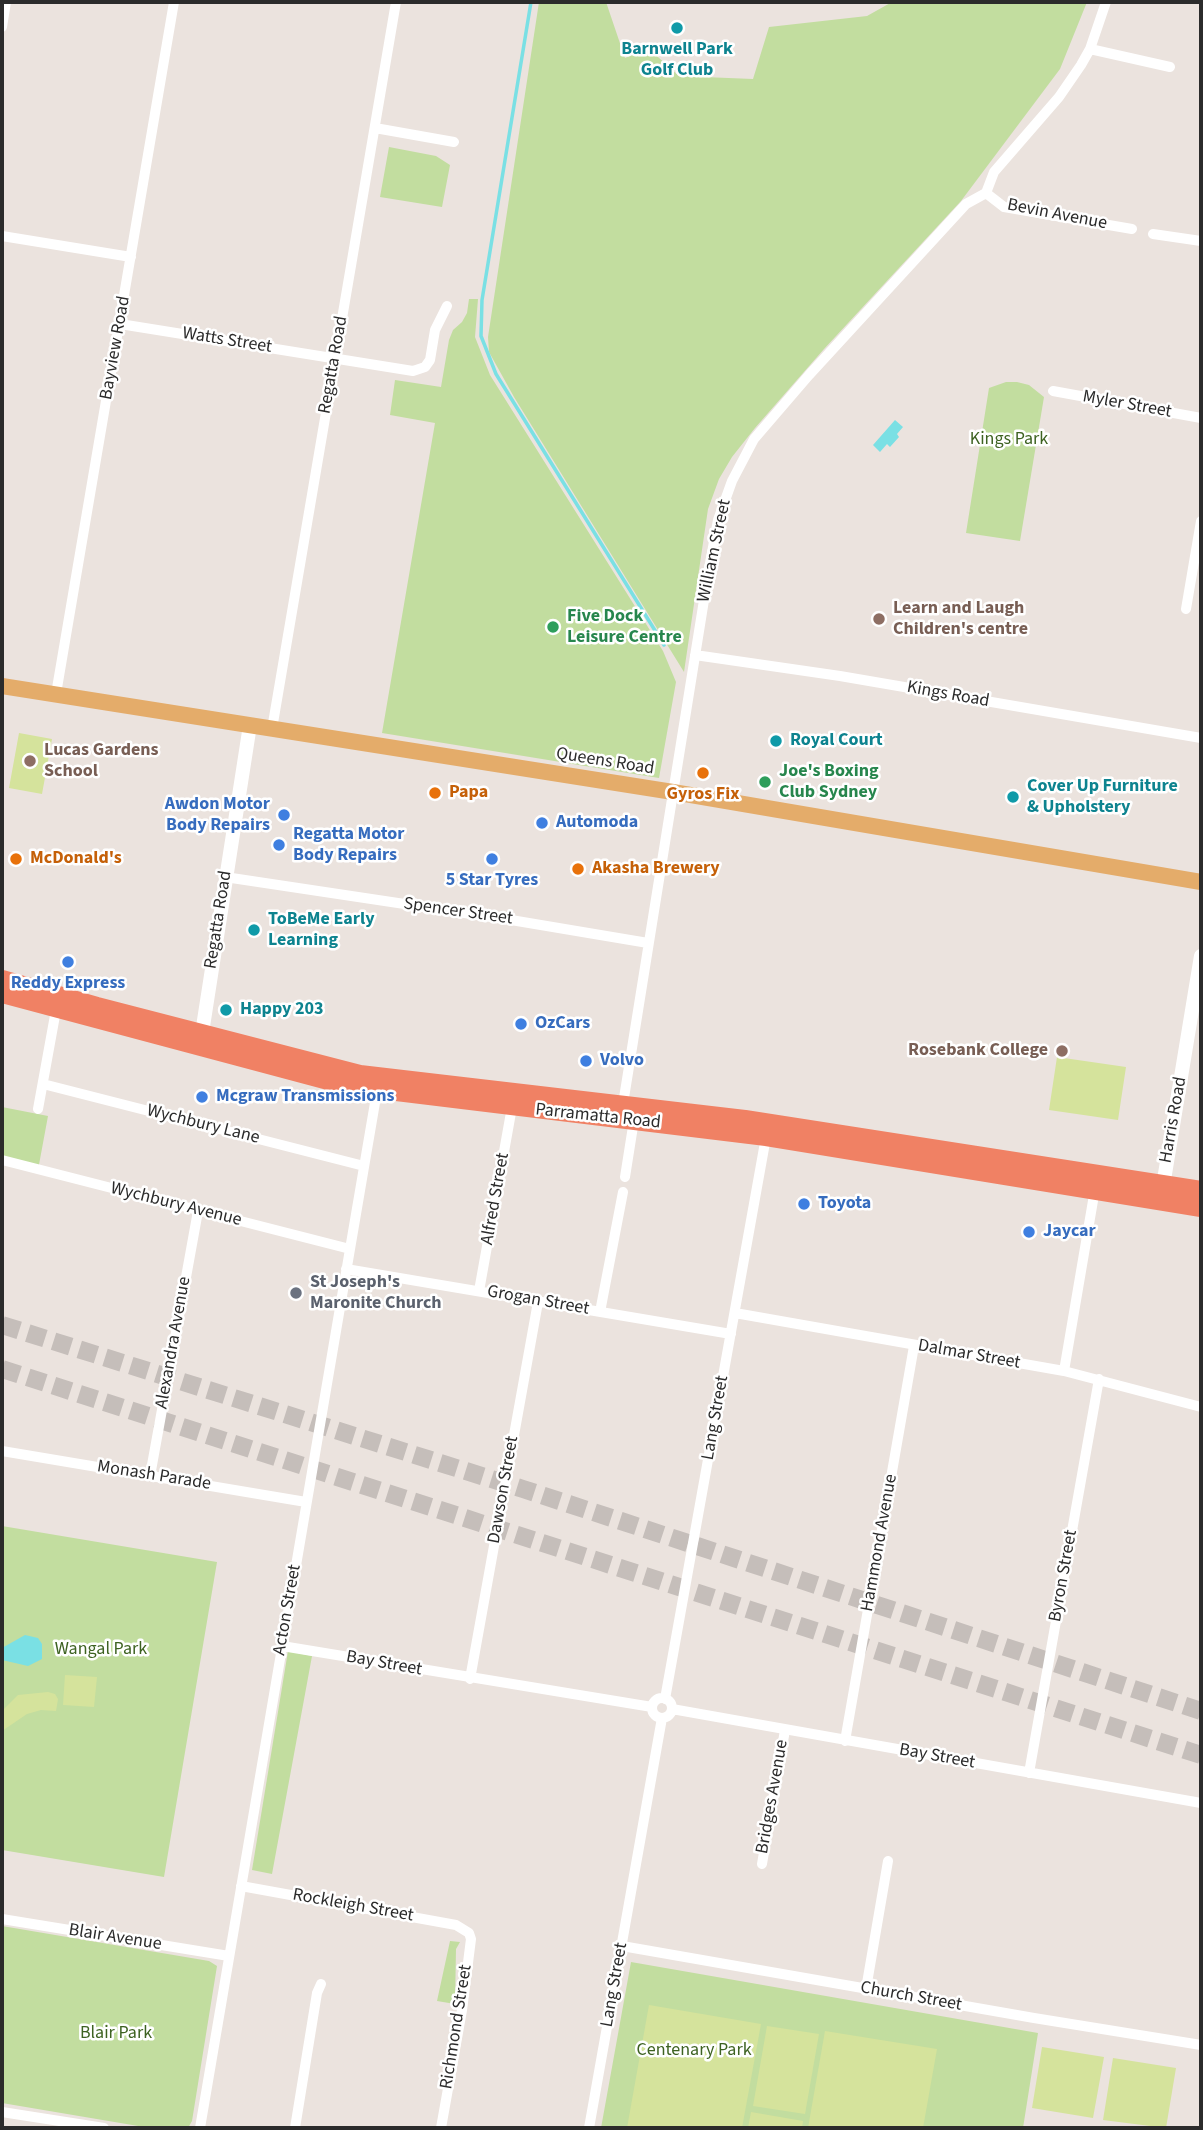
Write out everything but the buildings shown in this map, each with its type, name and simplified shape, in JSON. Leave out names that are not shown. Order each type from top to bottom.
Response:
[{"type":"highway","name":"Parramatta Road","points":[[2,979],[360,1074],[808,1128],[1162,1192],[1201,1208]]},
{"type":"highway","name":"Parramatta Road","points":[[2,994],[309,1076],[377,1091],[766,1137],[1096,1189],[1162,1192],[1201,1190]]},
{"type":"main road","name":"Queens Road","points":[[2,685],[673,792],[1201,882]]},
{"type":"street","points":[[2,27],[6,2]]},
{"type":"street","name":"Bayview Road","points":[[56,694],[174,2]]},
{"type":"street","name":"Regatta Road","points":[[272,729],[396,2]]},
{"type":"street","name":"William Street","points":[[623,1104],[718,520],[732,481],[754,439],[809,375],[966,204],[986,193],[994,172],[1059,97],[1090,49],[1107,2]]},
{"type":"street","points":[[1090,49],[1170,67]]},
{"type":"street","points":[[375,128],[454,142]]},
{"type":"street","name":"Bevin Avenue","points":[[986,193],[1004,207],[1132,229]]},
{"type":"street","points":[[1153,234],[1201,242]]},
{"type":"street","points":[[2,236],[131,257]]},
{"type":"street","name":"Watts Street","points":[[120,324],[420,370],[430,360],[435,330],[447,306]]},
{"type":"street","name":"Myler Street","points":[[1054,391],[1201,418]]},
{"type":"street","points":[[1186,608],[1201,521]]},
{"type":"street","name":"Kings Road","points":[[695,655],[839,676],[1201,738]]},
{"type":"street","name":"Regatta Road","points":[[202,1033],[250,725]]},
{"type":"street","name":"Spencer Street","points":[[225,877],[497,917],[648,943]]},
{"type":"street","name":"Harris Road","points":[[1162,1192],[1201,956]]},
{"type":"street","points":[[38,1109],[57,1010]]},
{"type":"street","name":"Wychbury Lane","points":[[43,1084],[364,1167]]},
{"type":"street","name":"Acton Street","points":[[200,2128],[377,1091]]},
{"type":"street","name":"Alfred Street","points":[[480,1292],[512,1107]]},
{"type":"street","points":[[625,1177],[634,1120]]},
{"type":"street","name":"Lang Street","points":[[666,1699],[766,1137]]},
{"type":"street","name":"Wychbury Avenue","points":[[2,1160],[350,1249]]},
{"type":"street","points":[[1064,1371],[1096,1189]]},
{"type":"street","points":[[600,1312],[622,1192]]},
{"type":"street","name":"Alexandra Avenue","points":[[150,1476],[198,1210]]},
{"type":"street","name":"Grogan Street","points":[[346,1269],[731,1334]]},
{"type":"street","name":"Dawson Street","points":[[470,1679],[538,1301]]},
{"type":"street","name":"Dalmar Street","points":[[735,1313],[1064,1371],[1201,1407]]},
{"type":"street","name":"Hammond Avenue","points":[[845,1741],[914,1346]]},
{"type":"street","name":"Byron Street","points":[[1029,1773],[1099,1379]]},
{"type":"street","name":"Monash Parade","points":[[2,1451],[306,1502]]},
{"type":"street","name":"Bay Street","points":[[282,1646],[652,1707]]},
{"type":"street","points":[[658,1699],[666,1699],[672,1709],[670,1715],[662,1718],[656,1716],[652,1707],[658,1699]]},
{"type":"street","name":"Bay Street","points":[[672,1709],[1201,1803]]},
{"type":"street","name":"Lang Street","points":[[589,2128],[662,1718]]},
{"type":"street","name":"Bridges Avenue","points":[[762,1864],[785,1730]]},
{"type":"street","points":[[866,1989],[888,1861]]},
{"type":"street","name":"Rockleigh Street","points":[[241,1886],[464,1928]]},
{"type":"street","name":"Blair Avenue","points":[[2,1919],[229,1956]]},
{"type":"street","name":"Richmond Street","points":[[441,2128],[471,1940],[464,1928]]},
{"type":"street","name":"Church Street","points":[[622,1946],[1201,2045]]},
{"type":"street","points":[[295,2128],[317,1993],[321,1984]]},
{"type":"street","points":[[2,2112],[104,2128]]},
{"type":"green space","name":"Barnwell Park Golf Club","points":[[539,2],[606,2],[625,58],[648,48],[679,76],[753,79],[769,27],[867,16],[892,2],[1087,2],[1060,69],[961,201],[824,349],[732,457],[719,479],[708,509],[684,672],[489,352],[488,337]]},
{"type":"green space","points":[[389,147],[436,156],[450,165],[442,207],[380,197]]},
{"type":"green space","points":[[469,299],[478,299],[475,337],[490,375],[663,651],[676,682],[659,778],[382,733],[435,423],[390,415],[395,380],[441,387],[449,340],[453,330],[467,313]]},
{"type":"green space","name":"Kings Park","points":[[1006,382],[1029,385],[1044,397],[1020,541],[966,533],[989,388]]},
{"type":"green space","points":[[19,733],[52,739],[42,794],[9,788]]},
{"type":"green space","points":[[1057,1057],[1126,1067],[1118,1120],[1049,1110]]},
{"type":"green space","points":[[2,1107],[48,1116],[38,1170],[2,1160]]},
{"type":"green space","name":"Wangal Park","points":[[2,1526],[217,1562],[164,1877],[2,1850]]},
{"type":"green space","points":[[288,1651],[312,1656],[272,1874],[252,1870]]},
{"type":"green space","points":[[65,1675],[97,1677],[94,1707],[63,1705]]},
{"type":"green space","points":[[48,1692],[55,1694],[58,1699],[56,1711],[41,1710],[27,1714],[2,1731],[2,1711],[18,1695]]},
{"type":"green space","name":"Blair Park","points":[[2,1926],[209,1961],[217,1966],[192,2121],[188,2128],[150,2128],[2,2103]]},
{"type":"green space","points":[[450,1941],[460,1942],[456,1949],[455,2004],[437,2001]]},
{"type":"green space","name":"Centenary Park","points":[[631,1962],[1038,2033],[1023,2128],[601,2128]]},
{"type":"green space","points":[[649,2005],[761,2024],[742,2128],[627,2128]]},
{"type":"green space","points":[[767,2026],[819,2034],[805,2114],[753,2106]]},
{"type":"green space","points":[[825,2031],[937,2049],[923,2128],[808,2128]]},
{"type":"green space","points":[[1042,2047],[1104,2057],[1093,2118],[1032,2108]]},
{"type":"green space","points":[[1113,2058],[1176,2068],[1166,2128],[1103,2120]]},
{"type":"green space","points":[[751,2112],[803,2121],[802,2128],[748,2128]]},
{"type":"water","points":[[895,420],[903,427],[897,434],[899,437],[890,447],[887,444],[880,452],[873,445]]},
{"type":"water","points":[[25,1635],[38,1638],[42,1644],[42,1659],[28,1666],[2,1660],[2,1648]]},
{"type":"waterway","points":[[531,2],[482,300],[481,336],[496,374],[664,645]]},
{"type":"tunnel","points":[[2,1325],[523,1489],[1201,1711]]},
{"type":"tunnel","points":[[2,1369],[1201,1755]]},
{"type":"place","name":"Barnwell Park Golf Club","points":[[677,28]]},
{"type":"place","name":"Learn and Laugh Children's centre","points":[[879,619]]},
{"type":"place","name":"Five Dock Leisure Centre","points":[[553,627]]},
{"type":"place","name":"Royal Court","points":[[776,741]]},
{"type":"place","name":"Lucas Gardens School","points":[[30,761]]},
{"type":"place","name":"Gyros Fix","points":[[703,773]]},
{"type":"place","name":"Joe's Boxing Club Sydney","points":[[765,782]]},
{"type":"place","name":"Papa","points":[[435,793]]},
{"type":"place","name":"Cover Up Furniture & Upholstery","points":[[1013,797]]},
{"type":"place","name":"Awdon Motor Body Repairs","points":[[284,815]]},
{"type":"place","name":"Automoda","points":[[542,823]]},
{"type":"place","name":"Regatta Motor Body Repairs","points":[[279,845]]},
{"type":"place","name":"McDonald's","points":[[16,859]]},
{"type":"place","name":"5 Star Tyres","points":[[492,859]]},
{"type":"place","name":"Akasha Brewery","points":[[578,869]]},
{"type":"place","name":"ToBeMe Early Learning","points":[[254,930]]},
{"type":"place","name":"Reddy Express","points":[[68,962]]},
{"type":"place","name":"Happy 203","points":[[226,1010]]},
{"type":"place","name":"OzCars","points":[[521,1024]]},
{"type":"place","name":"Rosebank College","points":[[1062,1051]]},
{"type":"place","name":"Volvo","points":[[586,1061]]},
{"type":"place","name":"Mcgraw Transmissions","points":[[202,1097]]},
{"type":"place","name":"Toyota","points":[[804,1204]]},
{"type":"place","name":"Jaycar","points":[[1029,1232]]},
{"type":"place","name":"St Joseph's Maronite Church","points":[[296,1293]]}]
